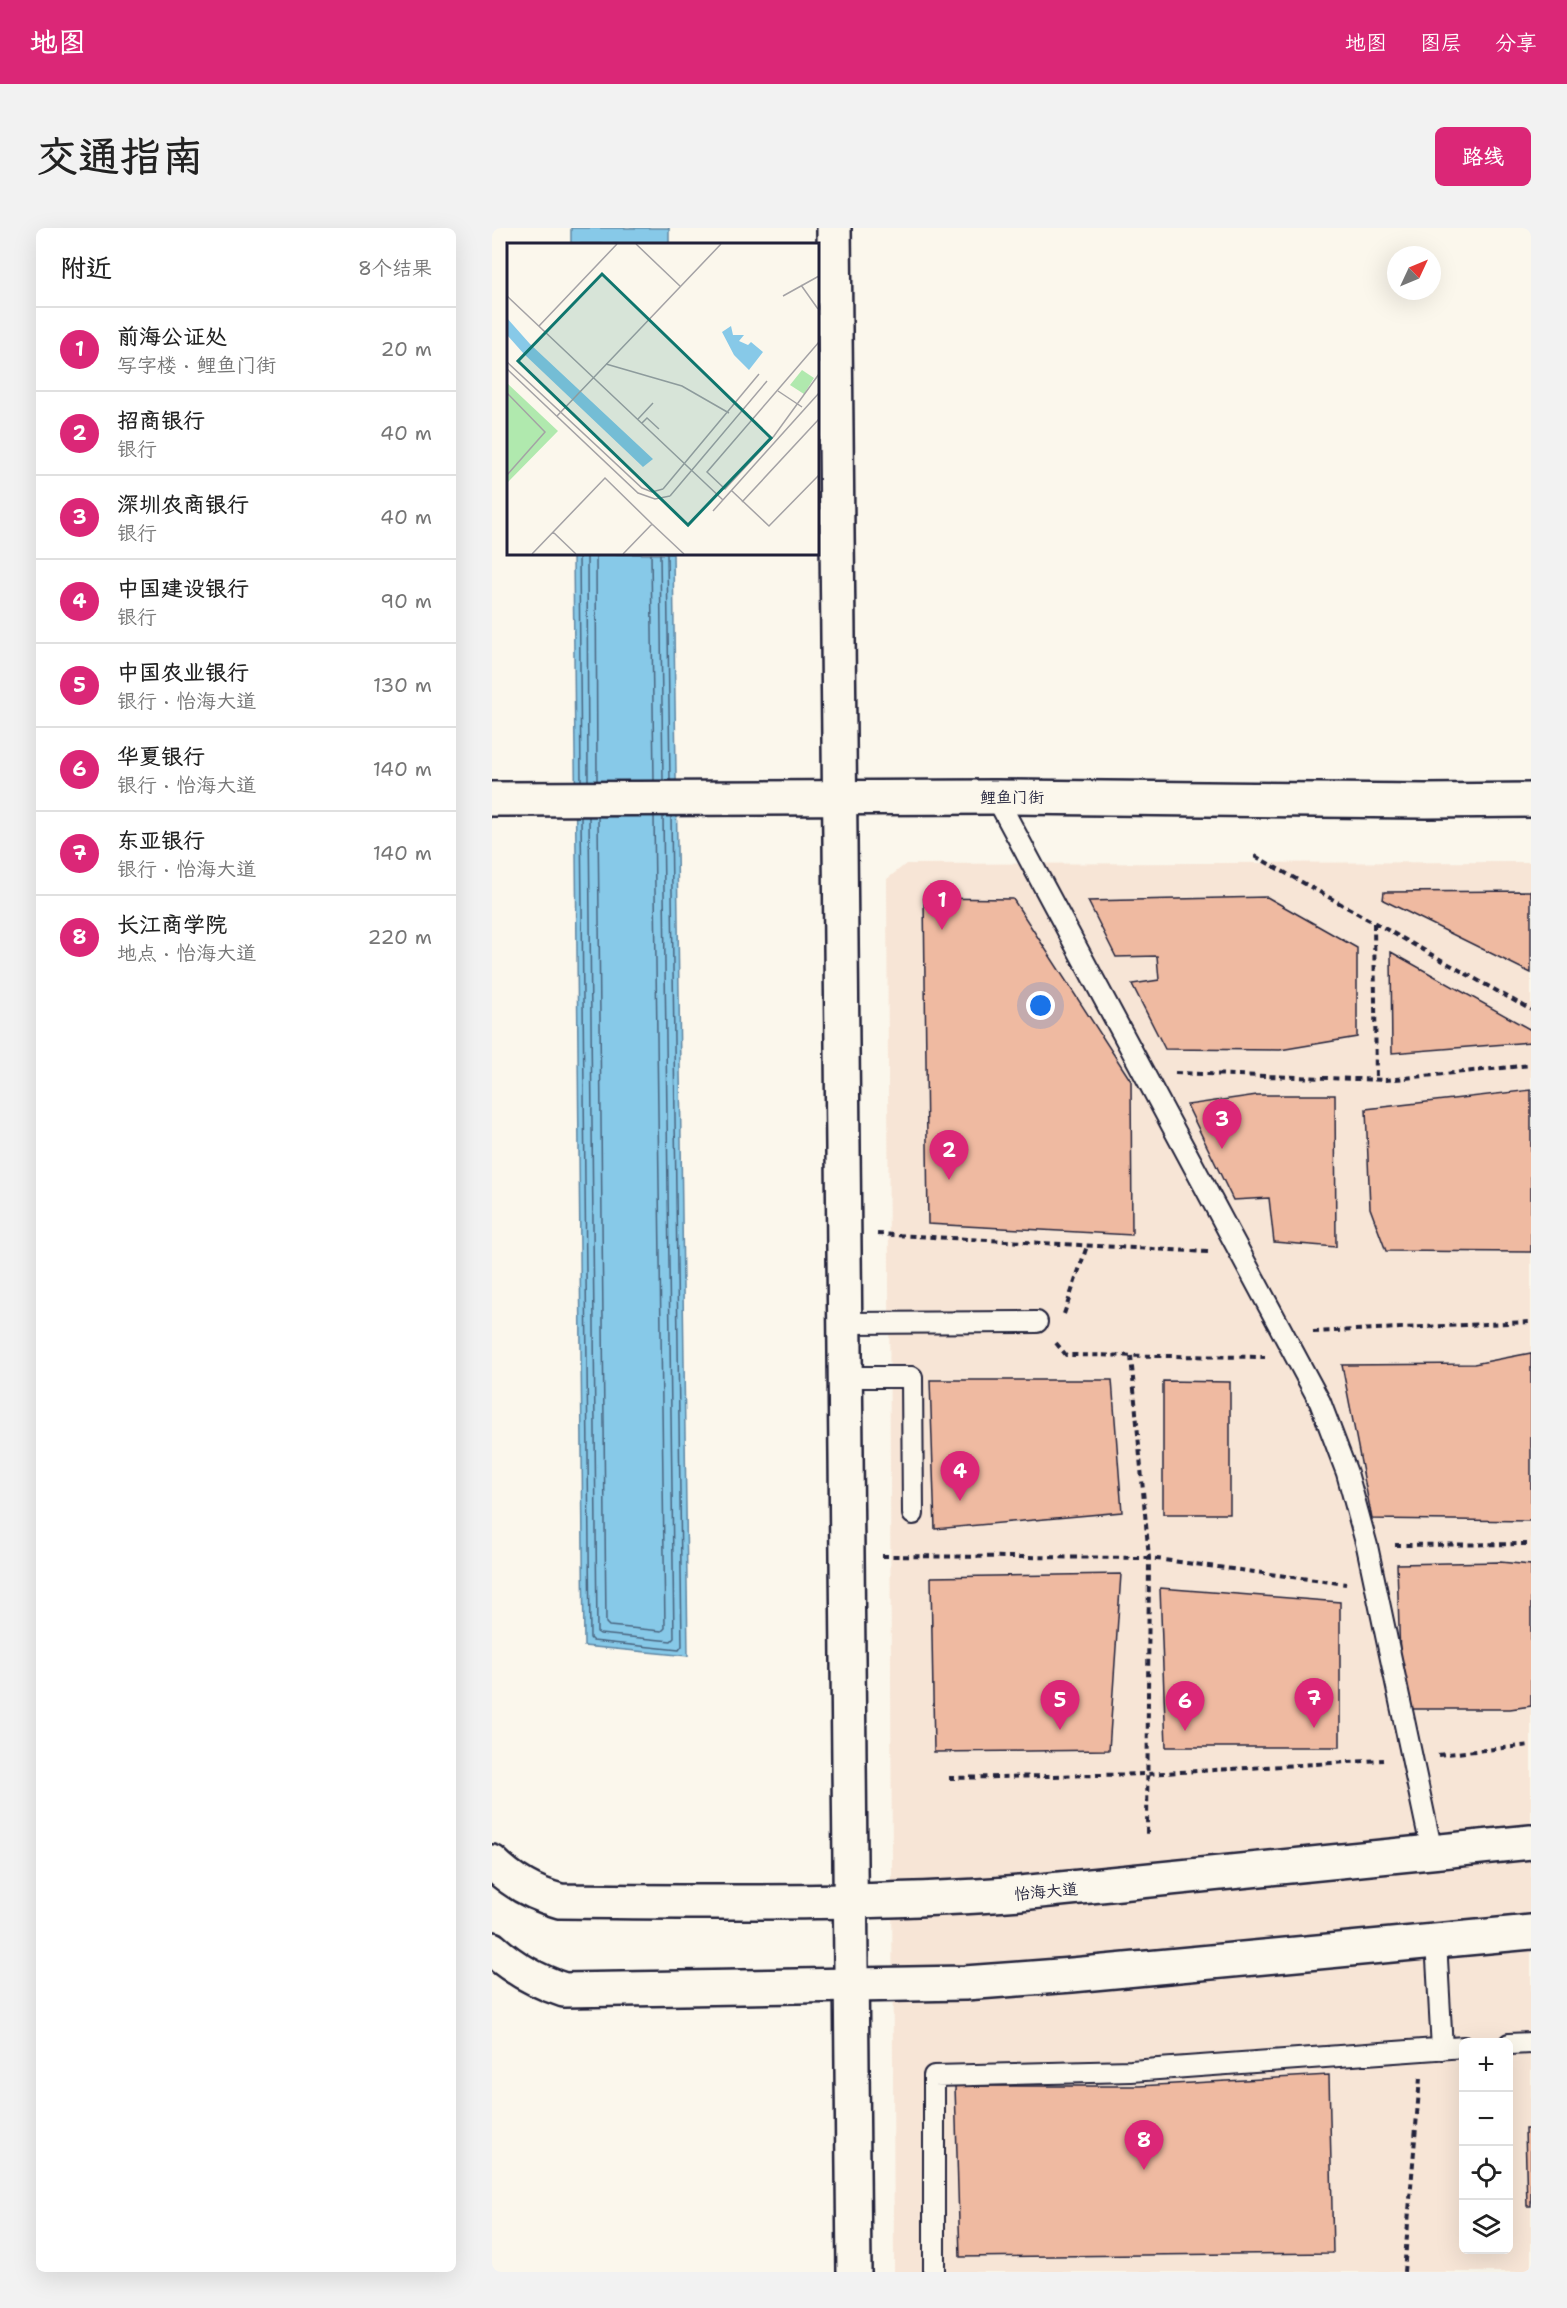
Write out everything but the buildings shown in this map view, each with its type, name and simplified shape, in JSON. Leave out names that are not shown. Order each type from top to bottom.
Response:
[{"type":"street","points":[[834,228],[854,2272]]},
{"type":"street","name":"鲤鱼门街","points":[[501,799],[996,797],[1531,800]]},
{"type":"street","name":"怡海大道","points":[[492,1862],[522,1887],[540,1896],[560,1901],[851,1903],[1020,1893],[1531,1842]]},
{"type":"street","points":[[492,1949],[507,1962],[539,1982],[564,1990],[965,1983],[1531,1932]]},
{"type":"lane","points":[[996,797],[1320,1402],[1347,1473],[1367,1546],[1432,1852]]},
{"type":"lane","points":[[845,1323],[1037,1322]]},
{"type":"lane","points":[[846,1377],[912,1377],[914,1514]]},
{"type":"lane","points":[[1432,2050],[1436,1941]]},
{"type":"lane","points":[[1513,2044],[1531,2043]]},
{"type":"lane","points":[[934,2272],[934,2076],[1131,2071],[1459,2047]]},
{"type":"path","points":[[1255,856],[1531,1010]]},
{"type":"path","points":[[1374,922],[1376,1080]]},
{"type":"path","points":[[1144,1072],[1376,1080],[1531,1065]]},
{"type":"path","points":[[874,1234],[1241,1254]]},
{"type":"path","points":[[1062,1321],[1087,1246]]},
{"type":"path","points":[[1284,1333],[1531,1322]]},
{"type":"path","points":[[1054,1342],[1066,1355],[1298,1358]]},
{"type":"path","points":[[1131,1356],[1149,1558],[1147,1835]]},
{"type":"path","points":[[1367,1546],[1531,1544]]},
{"type":"path","points":[[875,1556],[1149,1558],[1376,1588]]},
{"type":"path","points":[[949,1778],[1148,1774],[1412,1758],[1531,1745]]},
{"type":"path","points":[[1404,2272],[1432,2050]]},
{"type":"shaded area","points":[[1531,862],[1531,2272],[894,2272],[887,879],[906,864]]},
{"type":"water","points":[[571,228],[669,228],[669,243],[571,243]]},
{"type":"water","points":[[573,555],[673,555],[688,1656],[584,1646]]},
{"type":"place","name":"前海公证处","points":[[942,930]]},
{"type":"place","name":"深圳农商银行","points":[[1222,1149]]},
{"type":"place","name":"招商银行","points":[[949,1180]]},
{"type":"place","name":"中国建设银行","points":[[960,1501]]},
{"type":"place","name":"东亚银行","points":[[1314,1728]]},
{"type":"place","name":"中国农业银行","points":[[1060,1730]]},
{"type":"place","name":"华夏银行","points":[[1185,1731]]},
{"type":"place","name":"长江商学院","points":[[1144,2170]]}]
